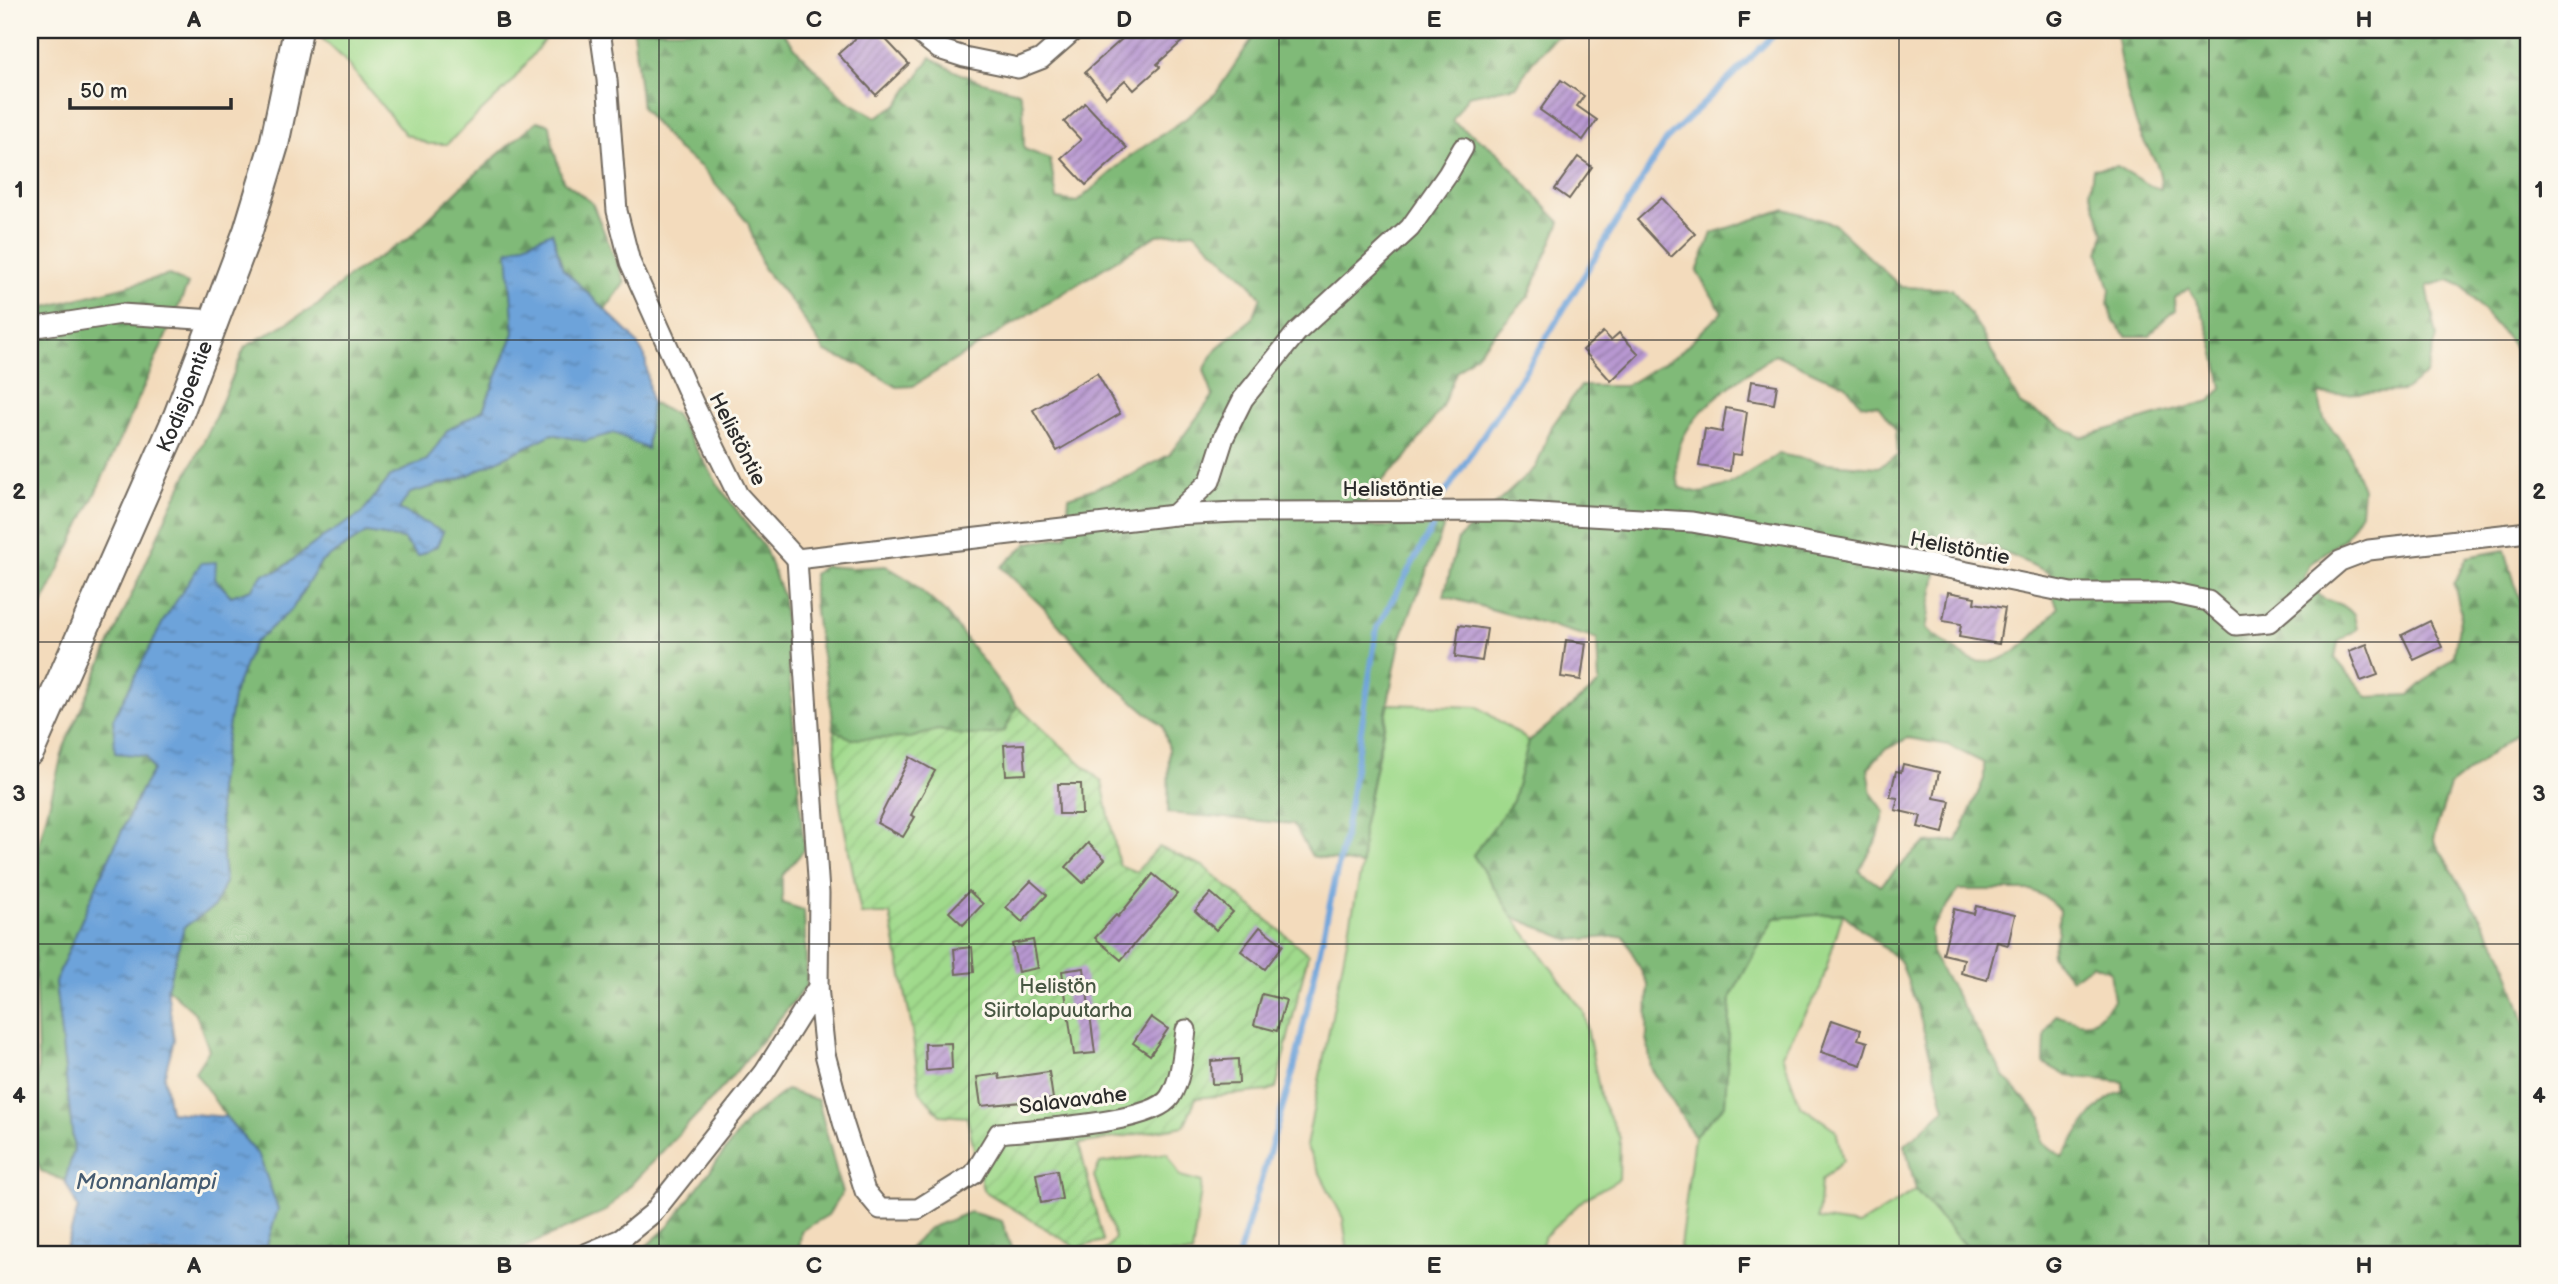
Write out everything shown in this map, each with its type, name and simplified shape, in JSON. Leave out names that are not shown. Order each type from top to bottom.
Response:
[{"type":"street","name":"Kodisjoentie","points":[[30,751],[178,416],[248,231],[274,145],[298,30]]},
{"type":"street","name":"Helistöntie","points":[[600,30],[607,80],[617,211],[630,262],[738,495],[797,559],[1174,516],[1236,512],[1503,512],[1692,522],[1923,563],[2071,593],[2171,593],[2208,601],[2236,625],[2269,622],[2340,561],[2369,550],[2528,532]]},
{"type":"street","points":[[915,30],[939,49],[1018,68],[1041,59],[1074,30]]},
{"type":"street","points":[[1174,516],[1210,481],[1224,437],[1243,399],[1297,332],[1410,228],[1463,148]]},
{"type":"street","points":[[30,328],[121,314],[214,320]]},
{"type":"street","points":[[585,1254],[621,1239],[653,1213],[764,1073],[818,987],[819,893],[797,559]]},
{"type":"street","name":"Salavavahe","points":[[818,987],[825,1054],[865,1191],[880,1209],[918,1209],[975,1174],[999,1133],[1101,1122],[1144,1114],[1169,1100],[1180,1071],[1186,1030]]},
{"type":"green space","points":[[30,30],[38,30],[32,129],[34,199],[30,224]]},
{"type":"green space","points":[[313,30],[552,30],[511,83],[447,144],[428,144],[405,134],[343,58]]},
{"type":"green space","points":[[633,30],[781,30],[801,55],[846,100],[876,117],[898,104],[931,57],[962,74],[1019,92],[1023,104],[1024,149],[1050,159],[1057,199],[1077,202],[1130,156],[1185,119],[1216,93],[1258,30],[1589,30],[1555,37],[1532,62],[1517,86],[1468,96],[1452,121],[1501,156],[1560,222],[1529,296],[1456,372],[1441,409],[1405,459],[1374,488],[1352,527],[1444,526],[1401,637],[1363,828],[1362,865],[1312,856],[1293,824],[1168,813],[1169,749],[1163,726],[1103,676],[1043,607],[1001,567],[1028,543],[1066,536],[1069,497],[1130,476],[1169,455],[1213,396],[1204,370],[1217,348],[1253,318],[1261,297],[1246,279],[1194,232],[1157,235],[913,386],[897,387],[860,365],[825,352],[795,306],[763,268],[748,223],[701,167],[677,149],[642,108]]},
{"type":"green space","points":[[2116,30],[2528,30],[2528,376],[2514,346],[2462,286],[2449,280],[2427,286],[2437,337],[2426,375],[2403,391],[2318,395],[2324,419],[2347,448],[2363,489],[2361,512],[2345,538],[2310,564],[2304,578],[2322,598],[2341,605],[2354,614],[2357,629],[2338,642],[2335,658],[2368,697],[2409,695],[2454,656],[2461,613],[2454,584],[2467,557],[2505,550],[2528,628],[2528,695],[2516,734],[2450,786],[2433,839],[2503,955],[2528,1031],[2528,1254],[1972,1254],[1916,1190],[1905,1145],[1945,1109],[1918,1010],[1901,962],[1842,913],[1774,918],[1731,996],[1725,1105],[1694,1136],[1651,1068],[1647,1037],[1648,985],[1624,936],[1570,940],[1513,917],[1473,855],[1513,801],[1529,741],[1599,684],[1597,639],[1444,596],[1458,539],[1536,467],[1552,426],[1581,386],[1625,386],[1678,354],[1722,312],[1697,272],[1712,233],[1785,209],[1834,224],[1901,287],[1952,289],[1978,326],[2020,404],[2081,437],[2210,401],[2222,388],[2206,323],[2189,288],[2175,298],[2175,310],[2150,336],[2126,336],[2114,322],[2108,305],[2110,289],[2099,253],[2104,233],[2090,191],[2093,169],[2117,166],[2161,189],[2157,165],[2140,133],[2131,108]],"holes":[[[1775,354],[1845,384],[1861,404],[1878,406],[1896,430],[1898,455],[1878,467],[1826,463],[1779,454],[1728,485],[1701,493],[1680,488],[1676,466],[1680,445],[1690,426],[1721,393]],[[1943,535],[1990,546],[2050,573],[2058,608],[2022,646],[2001,659],[1988,662],[1971,660],[1926,629]],[[1908,738],[1948,745],[1984,763],[1984,779],[1957,841],[1926,843],[1880,886],[1859,871],[1878,837],[1885,812],[1872,794],[1868,768],[1884,750]],[[1959,890],[2031,890],[2047,898],[2059,910],[2058,932],[2051,955],[2071,979],[2092,964],[2110,971],[2114,1000],[2099,1016],[2094,1020],[2082,1022],[2055,1015],[2045,1034],[2044,1063],[2067,1076],[2123,1082],[2123,1092],[2113,1096],[2096,1110],[2062,1157],[2042,1141],[2042,1118],[2006,1079],[1932,955],[1931,929]]]},
{"type":"green space","points":[[537,121],[550,125],[563,181],[592,203],[625,282],[605,310],[563,269],[552,232],[509,251],[514,333],[483,410],[448,430],[427,460],[391,476],[360,515],[323,537],[278,571],[263,574],[252,589],[231,596],[215,579],[146,756],[153,770],[97,884],[55,982],[74,1149],[65,1181],[41,1171],[35,1156],[38,1061],[34,941],[39,844],[64,747],[245,347],[318,305],[349,276],[408,239],[463,185]]},
{"type":"green space","points":[[169,275],[188,284],[112,458],[30,629],[30,311]]},
{"type":"green space","points":[[651,403],[675,414],[719,486],[765,549],[783,597],[804,850],[782,876],[782,903],[804,910],[807,985],[725,1085],[606,1211],[509,1254],[264,1254],[278,1209],[259,1156],[226,1117],[195,1072],[209,1050],[196,1014],[167,988],[184,927],[214,907],[220,833],[218,789],[234,692],[253,644],[292,609],[321,562],[366,533],[403,539],[415,518],[398,509],[410,493],[460,479],[552,434],[585,441],[614,432],[647,448]]},
{"type":"green space","points":[[824,566],[886,566],[909,580],[947,614],[1017,706],[1004,731],[988,735],[963,735],[938,730],[911,738],[851,739],[834,730],[815,613],[814,574]]},
{"type":"green space","points":[[1389,704],[1478,707],[1529,741],[1513,801],[1473,855],[1513,917],[1584,1012],[1601,1100],[1620,1138],[1619,1179],[1584,1199],[1544,1237],[1540,1254],[1348,1254],[1343,1218],[1306,1146],[1362,865],[1363,828]]},
{"type":"green space","name":"Helistön Siirtolapuutarha","points":[[1017,706],[1102,782],[1119,865],[1136,872],[1159,847],[1203,866],[1308,954],[1276,1088],[1196,1098],[1184,1126],[1079,1144],[1103,1241],[1077,1248],[983,1190],[967,1117],[940,1115],[920,1092],[911,1023],[890,914],[861,914],[839,799],[834,730],[852,739],[911,738],[938,730],[963,735],[988,735],[1005,731]]},
{"type":"green space","points":[[1843,913],[1820,989],[1782,1054],[1800,1105],[1836,1130],[1843,1161],[1821,1181],[1818,1219],[1859,1225],[1916,1190],[1972,1254],[1686,1254],[1680,1247],[1694,1136],[1725,1104],[1731,996],[1774,918]]},
{"type":"green space","points":[[786,1090],[818,1100],[842,1193],[828,1215],[801,1231],[799,1254],[637,1254],[668,1227],[748,1120]]},
{"type":"green space","points":[[1167,1153],[1180,1176],[1202,1182],[1192,1254],[1097,1254],[1107,1249],[1115,1238],[1094,1176],[1100,1163]]},
{"type":"green space","points":[[970,1212],[1002,1221],[1013,1254],[904,1254],[929,1228]]},
{"type":"water","name":"Monnanlampi","points":[[552,232],[563,269],[632,336],[645,356],[651,403],[647,449],[614,433],[585,441],[552,434],[460,479],[410,493],[399,509],[443,532],[437,546],[418,556],[403,539],[366,533],[321,562],[292,609],[253,644],[234,692],[218,789],[225,882],[214,907],[184,927],[167,988],[174,1040],[164,1077],[170,1112],[226,1117],[259,1156],[278,1209],[264,1254],[64,1254],[78,1208],[65,1181],[74,1149],[55,982],[97,884],[153,770],[146,756],[115,753],[113,719],[164,620],[201,563],[216,562],[215,579],[231,596],[252,589],[263,574],[278,571],[323,537],[360,515],[391,476],[427,460],[448,430],[483,410],[514,333],[508,251]]},
{"type":"building","points":[[865,30],[877,30],[909,64],[876,95],[838,54]]},
{"type":"building","points":[[1132,30],[1195,30],[1157,64],[1160,67],[1134,90],[1125,80],[1106,97],[1085,72]]},
{"type":"building","points":[[1561,80],[1584,96],[1577,106],[1597,120],[1583,140],[1540,110]]},
{"type":"building","points":[[1085,103],[1127,148],[1086,185],[1061,158],[1081,140],[1064,122]]},
{"type":"building","points":[[1578,157],[1592,167],[1569,199],[1555,189]]},
{"type":"building","points":[[1662,198],[1695,234],[1671,257],[1637,220]]},
{"type":"building","points":[[1603,332],[1611,340],[1619,333],[1639,354],[1611,381],[1583,350]]},
{"type":"building","points":[[1097,373],[1120,414],[1057,451],[1033,410]]},
{"type":"building","points":[[1751,381],[1777,385],[1774,404],[1748,400]]},
{"type":"building","points":[[1726,408],[1747,412],[1741,455],[1732,454],[1730,471],[1699,466],[1705,429],[1722,432]]},
{"type":"building","points":[[1948,592],[1975,597],[1974,603],[2005,608],[1999,644],[1959,637],[1961,624],[1943,621]]},
{"type":"building","points":[[2430,621],[2442,647],[2414,660],[2402,635]]},
{"type":"building","points":[[1459,625],[1487,629],[1482,661],[1455,657]]},
{"type":"building","points":[[1566,640],[1586,643],[1581,680],[1561,677]]},
{"type":"building","points":[[2367,644],[2378,675],[2361,681],[2349,651]]},
{"type":"building","points":[[1024,744],[1026,774],[1006,775],[1004,745]]},
{"type":"building","points":[[910,757],[935,771],[911,815],[915,817],[903,837],[877,823]]},
{"type":"building","points":[[1903,764],[1939,772],[1934,798],[1950,801],[1943,833],[1918,827],[1921,816],[1895,810],[1898,798],[1890,797],[1896,771],[1901,772]]},
{"type":"building","points":[[1058,784],[1081,784],[1082,814],[1059,814]]},
{"type":"building","points":[[1088,843],[1105,859],[1083,883],[1066,867]]},
{"type":"building","points":[[1153,874],[1177,894],[1121,960],[1095,938],[1116,915],[1118,917]]},
{"type":"building","points":[[1031,881],[1047,895],[1022,922],[1006,907]]},
{"type":"building","points":[[969,891],[983,904],[963,925],[949,912]]},
{"type":"building","points":[[1211,893],[1233,912],[1216,930],[1195,911]]},
{"type":"building","points":[[1976,906],[2015,915],[2008,945],[1997,942],[1987,980],[1961,973],[1964,959],[1943,954],[1954,909],[1974,914]]},
{"type":"building","points":[[1260,927],[1283,945],[1265,969],[1241,951]]},
{"type":"building","points":[[1033,940],[1038,968],[1018,972],[1012,944]]},
{"type":"building","points":[[972,947],[974,972],[956,974],[954,949]]},
{"type":"building","points":[[1084,968],[1095,1053],[1074,1055],[1062,971]]},
{"type":"building","points":[[1262,994],[1286,1000],[1277,1031],[1254,1025]]},
{"type":"building","points":[[1151,1017],[1168,1029],[1150,1055],[1133,1043]]},
{"type":"building","points":[[1832,1020],[1861,1030],[1858,1039],[1868,1042],[1861,1065],[1821,1052]]},
{"type":"building","points":[[951,1043],[952,1069],[926,1071],[925,1044]]},
{"type":"building","points":[[1238,1059],[1239,1083],[1212,1084],[1211,1061]]},
{"type":"building","points":[[1049,1072],[1053,1099],[981,1106],[977,1077],[999,1074],[1000,1079]]},
{"type":"building","points":[[1057,1170],[1062,1199],[1041,1203],[1036,1174]]},
{"type":"waterway","points":[[1446,492],[1542,345],[1666,140],[1779,30]]},
{"type":"waterway","points":[[1239,1254],[1294,1069],[1344,839],[1377,628],[1432,528]]}]
